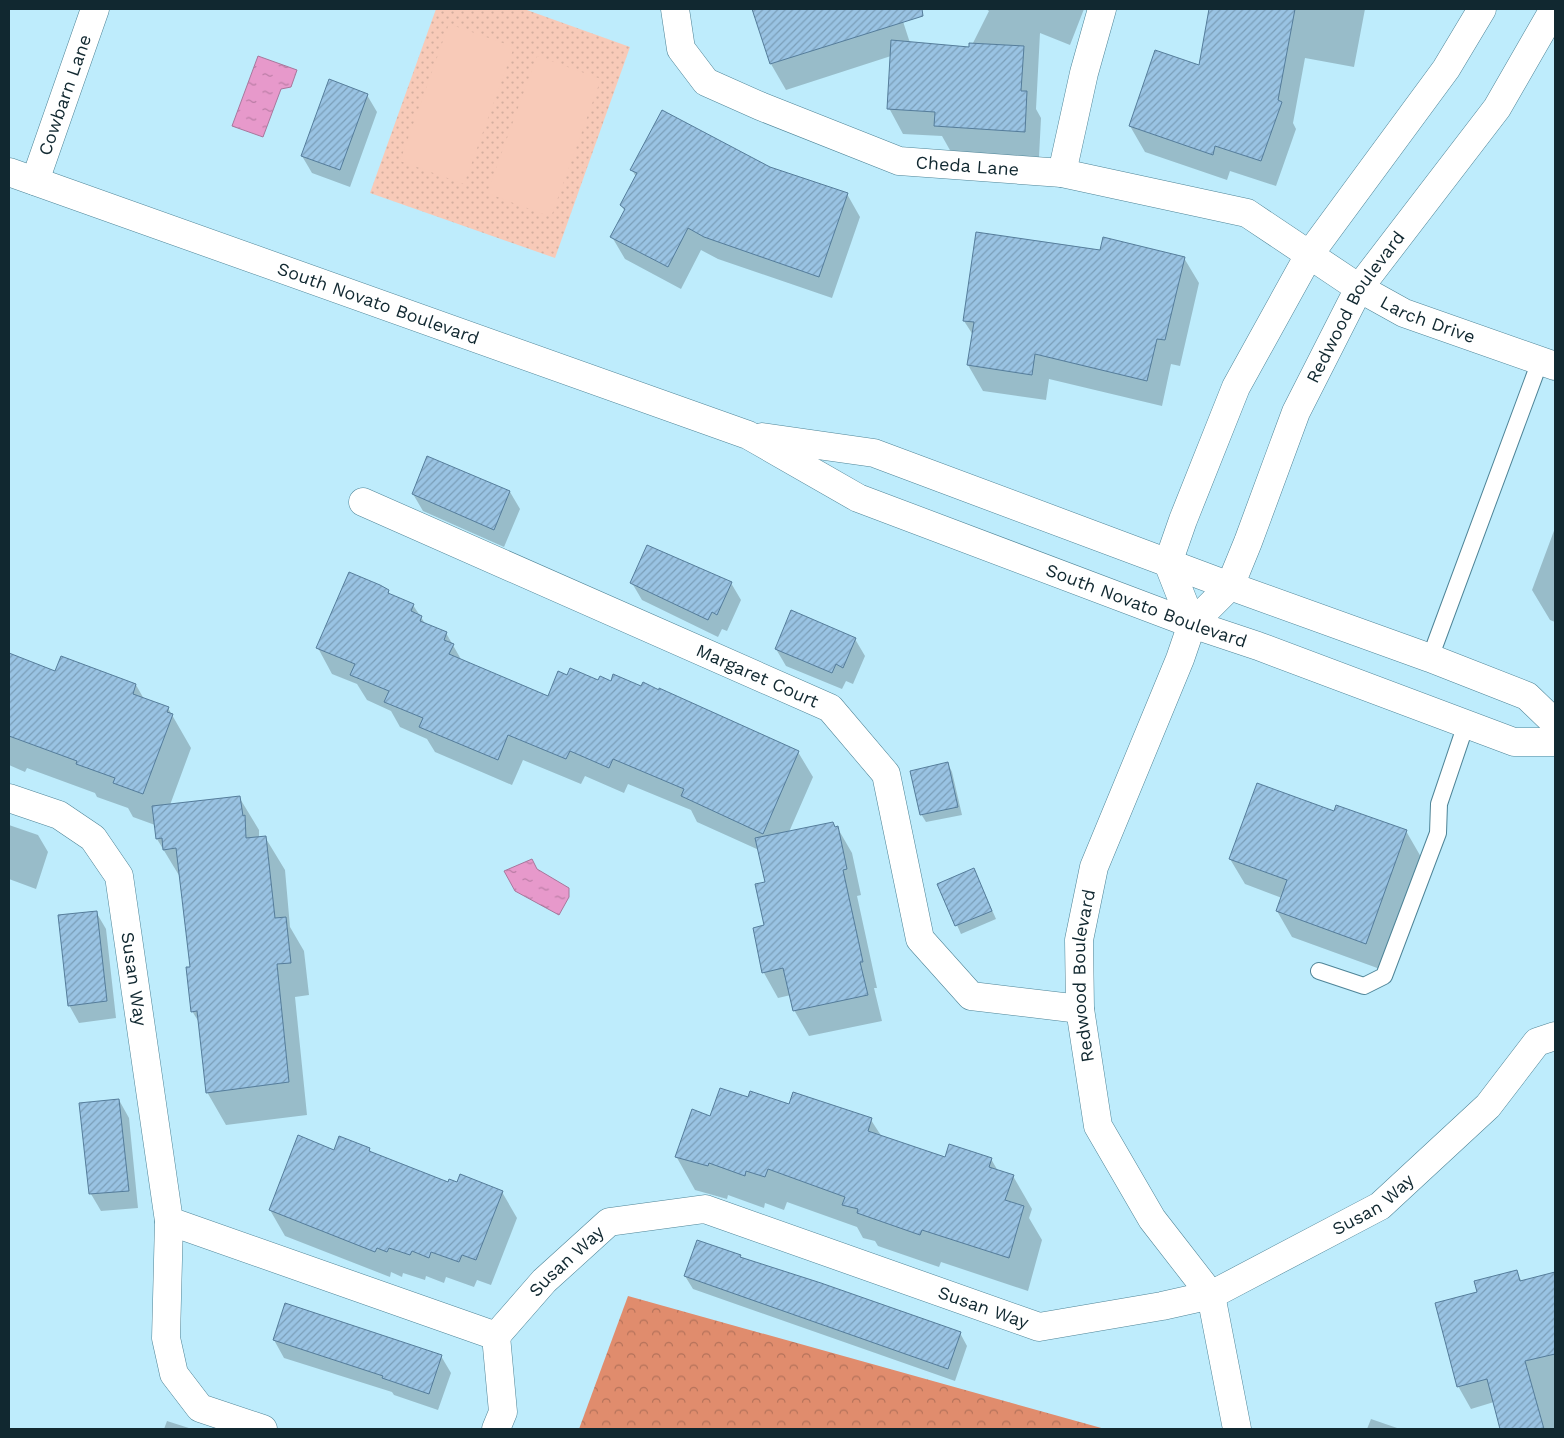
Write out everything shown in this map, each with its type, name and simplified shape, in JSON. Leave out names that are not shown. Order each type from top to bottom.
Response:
[{"type":"street","name":"Cowbarn Lane","points":[[35,181],[95,9]]},
{"type":"street","name":"Cheda Lane","points":[[675,9],[681,49],[706,82],[760,106],[900,161],[1062,173],[1247,213],[1309,255]]},
{"type":"street","points":[[1062,173],[1084,73],[1102,9]]},
{"type":"street","points":[[1192,624],[1168,562],[1182,520],[1236,387],[1309,255],[1446,69],[1482,9]]},
{"type":"street","name":"Redwood Boulevard","points":[[1237,1429],[1211,1295],[1152,1219],[1098,1126],[1080,1009],[1079,940],[1094,867],[1176,668],[1192,624],[1230,586],[1296,412],[1359,288],[1497,108],[1554,9]]},
{"type":"street","name":"South Novato Boulevard","points":[[9,172],[748,435],[858,498],[1192,624],[1258,646],[1514,742],[1555,742]]},
{"type":"street","name":"Larch Drive","points":[[1309,255],[1359,288],[1404,313],[1548,363]]},
{"type":"street","name":"South Novato Boulevard","points":[[748,435],[874,453],[1230,586],[1430,658],[1527,696],[1555,723]]},
{"type":"street","name":"Margaret Court","points":[[363,502],[830,708],[886,774],[920,939],[971,996],[1080,1009]]},
{"type":"street","name":"Susan Way","points":[[9,798],[59,815],[93,838],[119,876],[169,1221],[166,1338],[174,1374],[200,1408],[263,1429]]},
{"type":"street","name":"Susan Way","points":[[496,1336],[544,1281],[609,1222],[705,1209],[1039,1327],[1162,1306],[1211,1295],[1380,1206],[1488,1106],[1537,1042],[1555,1036]]},
{"type":"street","points":[[169,1221],[496,1336],[503,1412],[496,1429]]},
{"type":"lane","points":[[1430,658],[1548,363]]},
{"type":"lane","points":[[1320,971],[1364,986],[1384,976],[1438,833],[1439,804],[1466,724]]},
{"type":"green space","points":[[628,1296],[1105,1429],[579,1429]]},
{"type":"shaded area","points":[[436,9],[524,9],[630,47],[555,258],[370,193]]},
{"type":"shaded area","points":[[449,24],[514,47],[464,184],[400,161]]},
{"type":"shaded area","points":[[537,56],[601,79],[551,217],[487,193]]},
{"type":"water","points":[[258,56],[297,70],[291,87],[281,89],[263,137],[232,126]]},
{"type":"water","points":[[532,859],[537,869],[569,888],[569,897],[559,915],[515,891],[504,871]]},
{"type":"building","points":[[752,9],[922,9],[923,16],[770,64]]},
{"type":"building","points":[[1209,9],[1295,9],[1278,100],[1282,102],[1261,161],[1215,146],[1213,155],[1129,126],[1155,50],[1199,65]]},
{"type":"building","points":[[891,40],[969,47],[969,43],[1024,46],[1021,91],[1027,91],[1025,132],[934,126],[935,112],[887,109]]},
{"type":"building","points":[[329,79],[368,94],[340,170],[301,156]]},
{"type":"building","points":[[662,110],[770,167],[848,193],[819,277],[704,237],[688,228],[668,267],[610,237],[625,209],[620,205],[637,173],[630,170]]},
{"type":"building","points":[[976,232],[1100,250],[1103,237],[1185,257],[1165,340],[1157,339],[1147,381],[1035,354],[1032,375],[967,365],[974,322],[963,321]]},
{"type":"building","points":[[427,456],[510,491],[494,530],[412,494]]},
{"type":"building","points":[[647,545],[732,582],[717,615],[712,612],[708,620],[630,583]]},
{"type":"building","points":[[349,572],[380,585],[389,590],[388,593],[414,604],[411,611],[422,616],[420,621],[447,632],[444,640],[454,644],[449,654],[548,696],[558,671],[567,675],[570,668],[598,680],[600,676],[611,681],[613,674],[641,686],[643,682],[659,690],[659,688],[799,751],[763,834],[681,796],[684,789],[613,759],[609,768],[570,751],[566,759],[508,735],[498,760],[419,727],[423,718],[384,702],[389,691],[350,675],[355,664],[316,648]]},
{"type":"building","points":[[791,610],[856,638],[843,668],[836,664],[832,673],[775,649]]},
{"type":"building","points":[[9,653],[55,671],[61,656],[136,684],[133,694],[169,707],[167,712],[173,714],[143,794],[113,783],[115,778],[76,764],[77,761],[9,736]]},
{"type":"building","points":[[948,762],[958,807],[920,815],[910,771]]},
{"type":"building","points":[[1257,783],[1334,811],[1336,805],[1407,830],[1366,944],[1276,911],[1287,880],[1229,859]]},
{"type":"building","points":[[240,796],[243,816],[245,815],[246,838],[266,836],[275,918],[286,917],[291,963],[277,964],[289,1082],[206,1093],[197,1011],[191,1012],[186,967],[190,967],[176,848],[163,850],[162,838],[156,839],[152,806]]},
{"type":"building","points":[[833,822],[835,827],[838,826],[847,869],[843,870],[863,962],[860,962],[868,995],[793,1011],[783,968],[762,973],[753,928],[764,925],[755,884],[765,882],[755,838]]},
{"type":"building","points":[[974,868],[992,911],[955,926],[937,884]]},
{"type":"building","points":[[97,911],[107,1001],[68,1006],[58,915]]},
{"type":"building","points":[[720,1088],[748,1097],[750,1091],[789,1104],[793,1092],[872,1118],[868,1131],[945,1157],[949,1144],[992,1158],[989,1167],[1014,1175],[1005,1200],[1024,1206],[1009,1258],[922,1230],[920,1235],[857,1213],[858,1209],[842,1205],[845,1197],[768,1169],[765,1177],[746,1171],[745,1176],[709,1163],[708,1166],[675,1157],[692,1109],[710,1116]]},
{"type":"building","points":[[119,1099],[129,1191],[89,1194],[79,1103]]},
{"type":"building","points":[[298,1135],[334,1150],[339,1136],[370,1148],[369,1151],[448,1182],[449,1179],[457,1182],[460,1174],[503,1191],[476,1260],[462,1255],[459,1262],[431,1252],[429,1258],[412,1251],[410,1255],[389,1248],[387,1252],[377,1248],[375,1252],[269,1210]]},
{"type":"building","points":[[697,1240],[741,1255],[740,1257],[961,1332],[948,1369],[684,1276]]},
{"type":"building","points":[[1517,1270],[1520,1281],[1555,1272],[1555,1354],[1525,1361],[1544,1429],[1500,1429],[1487,1379],[1457,1387],[1435,1303],[1477,1292],[1474,1281]]},
{"type":"building","points":[[285,1303],[442,1355],[429,1394],[382,1378],[383,1376],[273,1340]]}]
